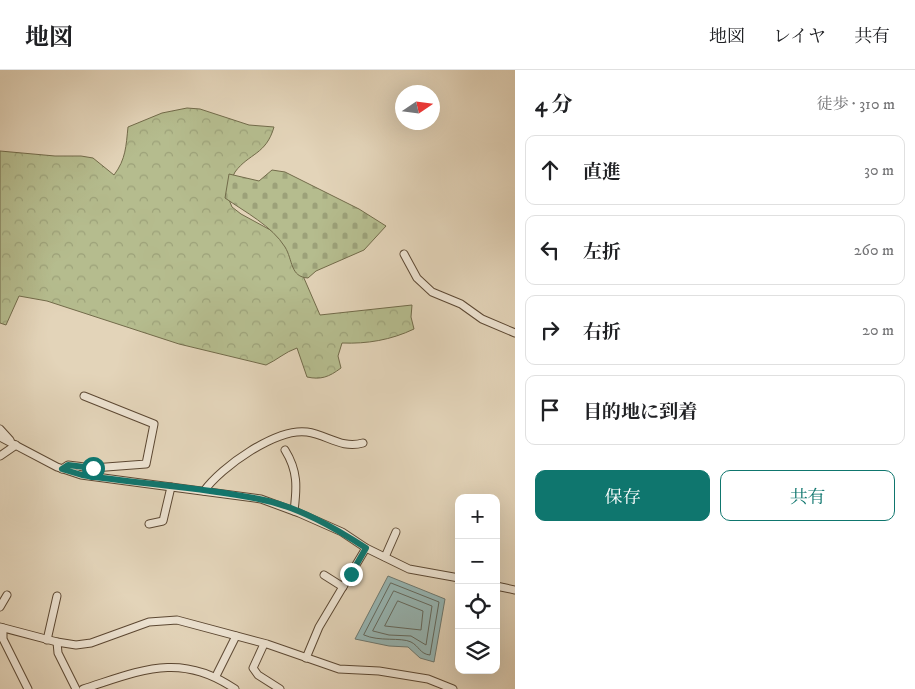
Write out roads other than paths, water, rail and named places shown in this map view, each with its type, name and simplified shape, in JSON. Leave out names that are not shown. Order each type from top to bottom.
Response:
[{"type":"street","points":[[404,254],[417,278],[432,292],[461,304],[482,319],[515,333]]},
{"type":"street","points":[[62,469],[68,465],[93,468],[146,464],[154,424],[84,396]]},
{"type":"street","points":[[0,429],[16,446]]},
{"type":"street","points":[[204,491],[210,482],[261,444],[283,435],[308,432],[345,446],[363,443]]},
{"type":"street","points":[[0,437],[62,469],[82,475],[261,499],[342,532],[366,548],[409,569],[455,577]]},
{"type":"street","points":[[0,456],[16,446]]},
{"type":"street","points":[[285,450],[292,462],[296,477],[294,511]]},
{"type":"street","points":[[149,524],[163,521],[172,487]]},
{"type":"street","points":[[385,557],[396,532]]},
{"type":"street","points":[[306,658],[319,627],[366,548]]},
{"type":"street","points":[[324,575],[343,587]]},
{"type":"street","points":[[500,587],[515,590]]},
{"type":"street","points":[[0,607],[7,595]]},
{"type":"street","points":[[47,640],[57,596]]},
{"type":"street","points":[[28,689],[3,639],[2,628],[47,640],[76,645],[91,643],[149,622],[166,619],[191,622],[339,669],[379,671],[428,679],[453,689]]},
{"type":"street","points":[[216,676],[236,636]]},
{"type":"street","points":[[57,642],[58,653],[76,689]]},
{"type":"street","points":[[264,644],[253,668],[258,675],[280,689]]},
{"type":"street","points":[[83,689],[148,669],[162,667],[193,670],[216,676],[234,689]]},
{"type":"water","points":[[388,576],[445,599],[434,662],[420,658],[408,647],[389,646],[355,639]]}]
